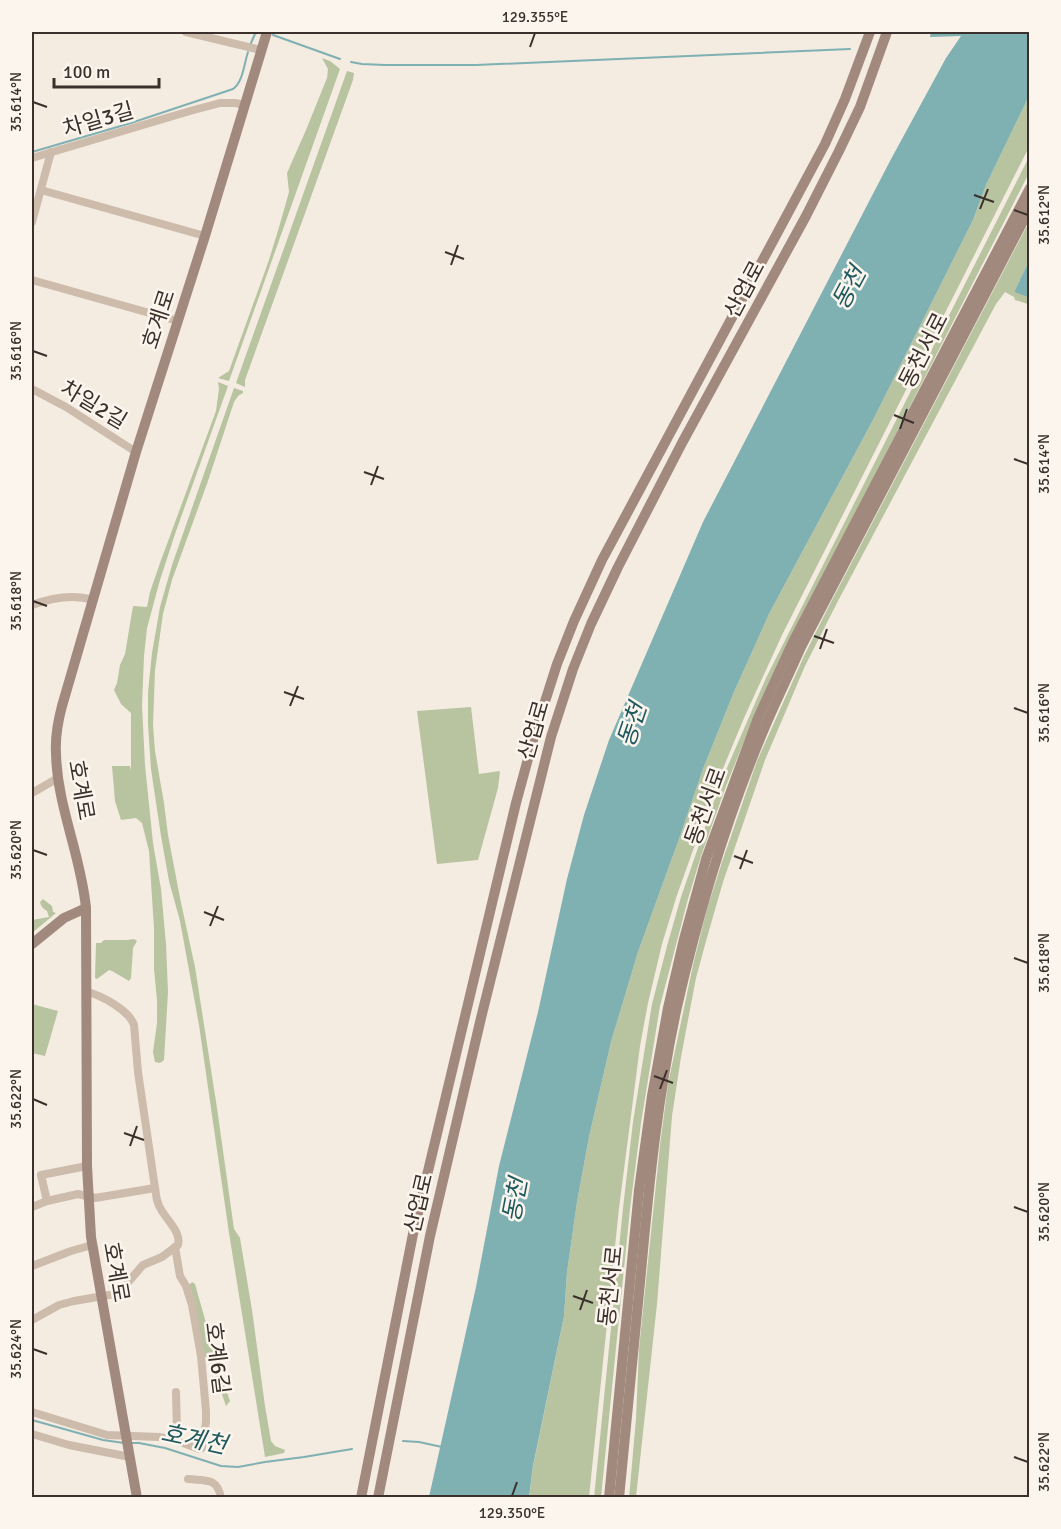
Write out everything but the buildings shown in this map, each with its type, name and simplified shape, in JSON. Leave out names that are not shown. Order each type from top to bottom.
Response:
[{"type":"main road","name":"호계로","points":[[129,1454],[92,1245],[87,1166],[86,908],[80,870],[58,778],[57,726],[136,452],[267,32]]},
{"type":"main road","name":"산업로","points":[[361,1497],[432,1155],[516,803],[557,664],[602,561],[825,144],[870,32]]},
{"type":"main road","name":"산업로","points":[[378,1497],[430,1236],[548,747],[573,669],[618,567],[839,151],[860,106],[887,32]]},
{"type":"main road","name":"동천서로","points":[[609,1497],[639,1190],[652,1096],[673,985],[706,859],[758,718],[793,642],[1029,188]]},
{"type":"main road","name":"동천서로","points":[[619,1497],[648,1194],[661,1098],[682,986],[715,862],[739,792],[801,647],[1029,208]]},
{"type":"main road","points":[[32,944],[64,918],[86,908]]},
{"type":"main road","points":[[129,1454],[137,1497]]},
{"type":"street","points":[[186,32],[261,50]]},
{"type":"street","name":"차일3길","points":[[32,158],[220,103],[245,105]]},
{"type":"street","points":[[32,222],[51,152]]},
{"type":"street","points":[[41,190],[205,236]]},
{"type":"street","points":[[32,280],[178,321]]},
{"type":"street","name":"차일2길","points":[[32,389],[66,407],[136,452]]},
{"type":"street","points":[[32,605],[45,600],[72,597],[93,600]]},
{"type":"street","points":[[32,793],[58,778]]},
{"type":"street","name":"호계6길","points":[[32,1413],[107,1435],[152,1436],[175,1440],[199,1449],[202,1448],[206,1422],[196,1322],[190,1295],[180,1276],[175,1247],[179,1239],[158,1203],[155,1188],[139,1081],[134,1025],[122,1011],[105,999],[88,992]]},
{"type":"street","points":[[47,1201],[41,1175],[87,1166]]},
{"type":"street","points":[[32,1207],[78,1194],[95,1198],[155,1188]]},
{"type":"street","points":[[32,1266],[92,1245]]},
{"type":"street","points":[[32,1320],[59,1305],[123,1292],[143,1265],[162,1257],[175,1247]]},
{"type":"street","name":"호계6길","points":[[175,1440],[177,1432],[176,1392]]},
{"type":"street","points":[[32,1434],[69,1445],[129,1454]]},
{"type":"street","points":[[188,1479],[214,1482],[221,1497]]},
{"type":"green space","points":[[322,58],[340,69],[229,381],[218,378],[229,371],[269,260],[289,192],[287,173],[327,78],[328,69]]},
{"type":"green space","points":[[347,71],[354,73],[353,80],[245,380],[245,387],[236,383]]},
{"type":"green space","points":[[1029,96],[1029,147],[782,635],[717,783],[677,895],[662,944],[640,1046],[619,1208],[589,1497],[529,1498],[533,1467],[564,1316],[567,1272],[577,1202],[611,1042],[638,952],[703,769],[770,612],[873,420],[973,220],[986,185]]},
{"type":"green space","points":[[1029,157],[1029,173],[754,717],[701,856],[660,1006],[630,1209],[601,1497],[594,1498],[633,1122],[652,1004],[681,897],[720,784],[766,678]]},
{"type":"green space","points":[[1029,222],[1029,261],[1015,290],[1029,296],[1028,304],[1015,300],[1005,292],[996,304],[838,601],[805,666],[765,760],[723,882],[696,978],[681,1057],[672,1116],[657,1304],[636,1497],[629,1498],[639,1349],[668,1084],[707,909],[757,761],[804,656]]},
{"type":"green space","points":[[218,382],[228,386],[160,580],[147,628],[144,656],[142,706],[145,765],[153,843],[161,889],[168,992],[164,1060],[160,1063],[155,1062],[153,1052],[157,1000],[149,851],[142,823],[136,818],[121,820],[115,801],[112,766],[130,766],[131,771],[131,713],[121,704],[114,690],[125,654],[133,606],[147,607],[160,563],[216,411]]},
{"type":"green space","points":[[234,388],[243,393],[234,402],[172,580],[163,614],[155,670],[153,725],[168,835],[195,967],[234,1229],[240,1238],[271,1441],[275,1446],[285,1450],[284,1453],[265,1457],[199,1025],[180,921],[169,881],[161,836],[151,769],[148,725],[148,692],[160,607],[172,565]]},
{"type":"green space","points":[[471,707],[479,774],[500,771],[498,788],[478,860],[437,864],[417,711]]},
{"type":"green space","points":[[43,899],[52,906],[53,912],[56,913],[32,933],[32,920],[49,917],[40,903]]},
{"type":"green space","points":[[134,939],[137,941],[133,948],[129,981],[109,970],[97,979],[95,978],[96,943],[104,940]]},
{"type":"green space","points":[[32,1004],[58,1011],[45,1056],[32,1053]]},
{"type":"green space","points":[[192,1282],[195,1284],[230,1401],[226,1406],[213,1368],[204,1357],[189,1285]]},
{"type":"water","name":"동천","points":[[931,32],[1029,32],[1029,96],[986,185],[973,220],[873,420],[770,612],[703,769],[638,952],[611,1042],[577,1202],[567,1272],[564,1316],[533,1466],[529,1497],[429,1497],[476,1287],[499,1166],[538,1012],[567,879],[584,815],[609,740],[703,522],[890,161],[946,58],[961,36],[930,37]]},
{"type":"water","points":[[1029,261],[1030,296],[1028,297],[1015,290]]},
{"type":"waterway","points":[[251,43],[258,32]]},
{"type":"waterway","points":[[273,35],[340,59]]},
{"type":"waterway","points":[[351,62],[385,65],[476,65],[850,49]]},
{"type":"waterway","points":[[32,152],[131,123],[233,89],[241,77],[248,52]]},
{"type":"waterway","name":"호계천","points":[[32,1420],[103,1440],[124,1443]]},
{"type":"waterway","points":[[403,1441],[442,1447]]},
{"type":"waterway","name":"호계천","points":[[130,1443],[165,1448],[221,1466],[238,1467],[352,1449]]}]
